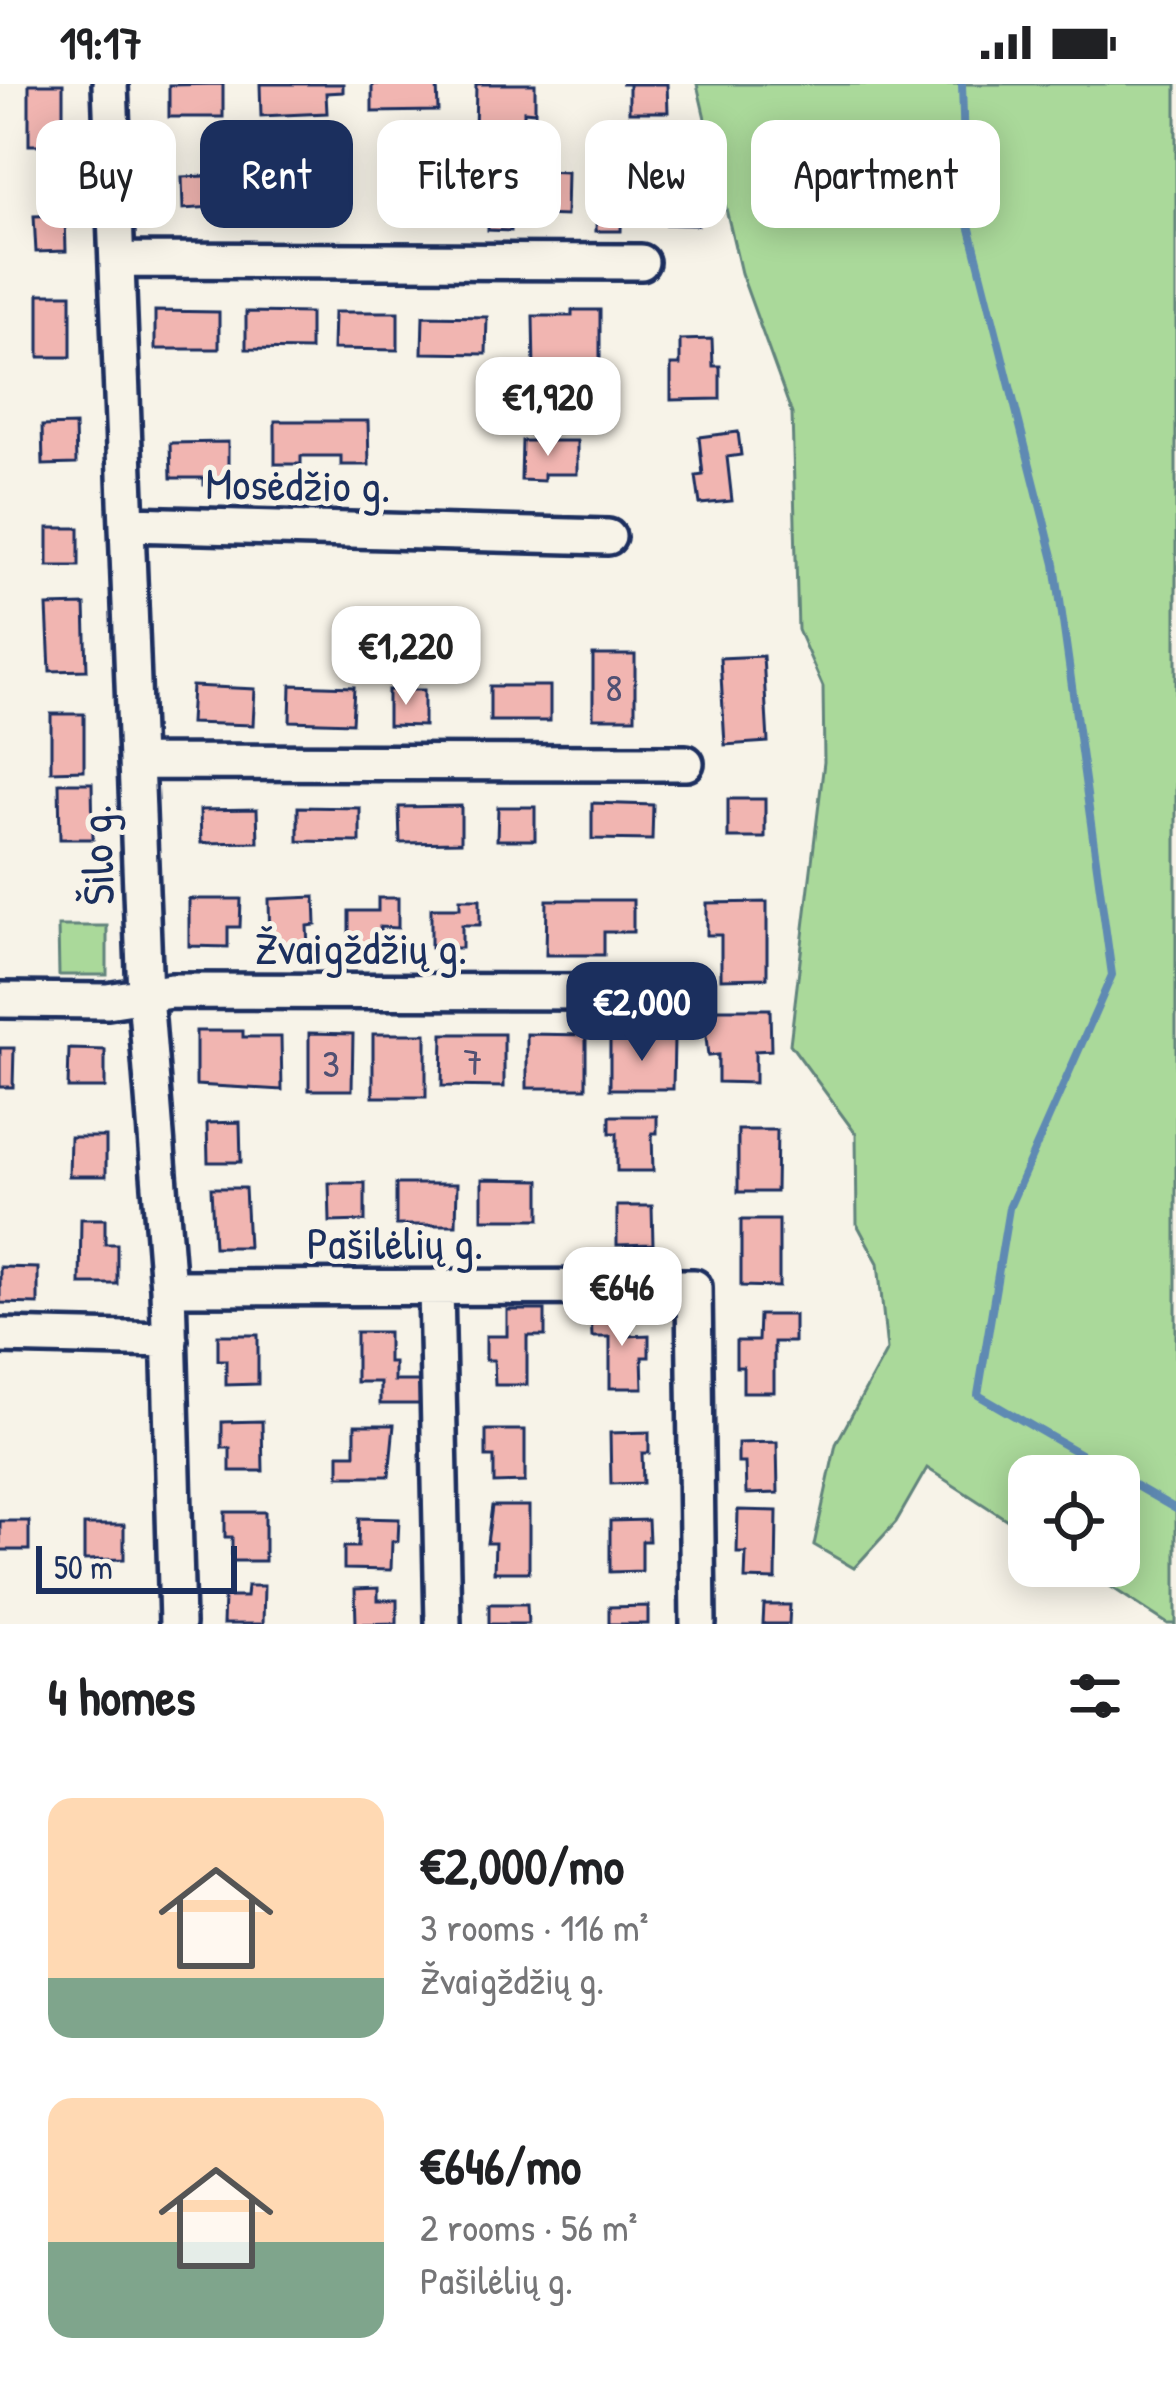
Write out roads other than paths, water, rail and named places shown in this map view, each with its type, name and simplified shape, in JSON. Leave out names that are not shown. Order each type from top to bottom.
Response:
[{"type":"street","name":"Šilo g.","points":[[110,84],[145,995],[168,1288],[177,1624]]},
{"type":"street","points":[[118,260],[641,262]]},
{"type":"street","name":"Mosėdžio g.","points":[[129,524],[608,537]]},
{"type":"street","points":[[138,762],[686,763]]},
{"type":"street","name":"Žvaigždžių g.","points":[[0,1000],[107,1001],[171,991],[649,992]]},
{"type":"street","points":[[436,1287],[443,1624]]},
{"type":"street","name":"Pašilėlių g.","points":[[168,1288],[694,1287],[698,1624]]},
{"type":"street","points":[[0,1336],[170,1340]]},
{"type":"waterway","points":[[962,84],[966,213],[1055,564],[1112,975],[1009,1208],[978,1395],[1176,1509]]}]
